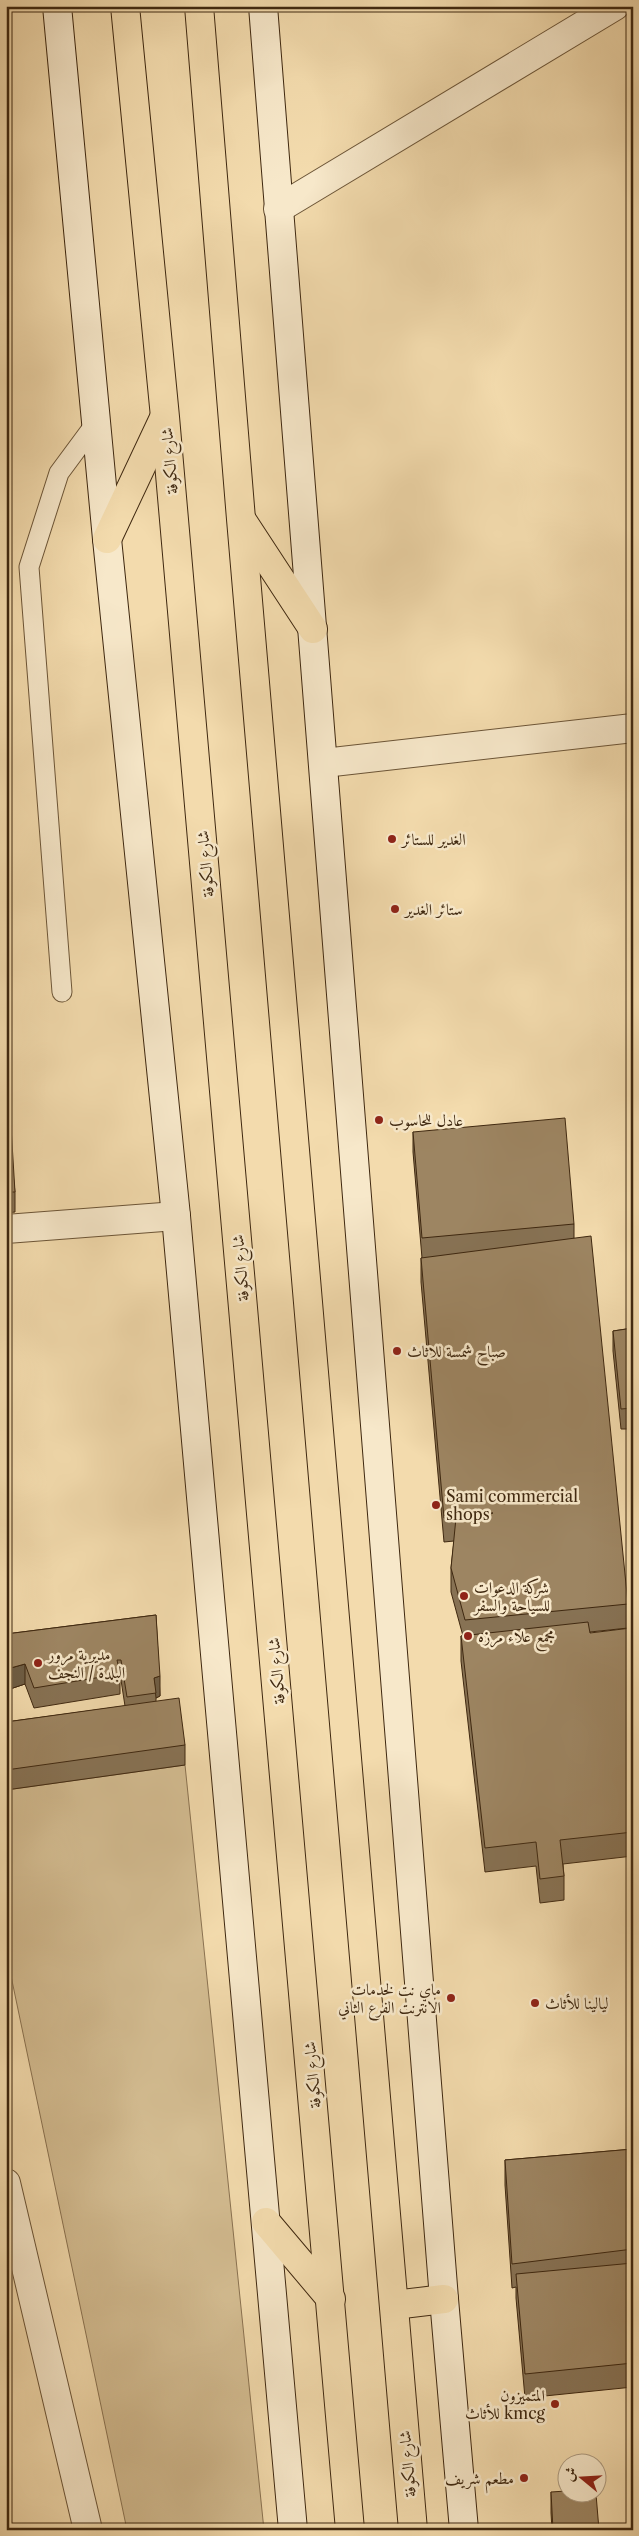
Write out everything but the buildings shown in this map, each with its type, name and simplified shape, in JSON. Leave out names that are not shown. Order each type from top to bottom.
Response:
[{"type":"highway","name":"شارع الكوفة","points":[[125,6],[165,417],[350,2530]]},
{"type":"highway","name":"شارع الكوفة","points":[[199,6],[413,2530]]},
{"type":"highway","points":[[107,539],[165,417]]},
{"type":"highway","points":[[241,518],[313,629]]},
{"type":"highway","points":[[266,2222],[331,2299]]},
{"type":"highway","points":[[394,2305],[444,2299]]},
{"type":"main road","points":[[57,6],[107,539],[176,1216],[293,2530]]},
{"type":"main road","points":[[263,6],[444,2299],[464,2530]]},
{"type":"main road","points":[[278,209],[615,6]]},
{"type":"main road","points":[[324,763],[633,728]]},
{"type":"main road","points":[[6,1229],[176,1216]]},
{"type":"main road","points":[[6,2183],[88,2530]]},
{"type":"lane","points":[[62,992],[29,567],[59,472],[96,423]]},
{"type":"shaded area","points":[[185,1765],[264,2530],[127,2530],[6,1952],[6,1790]]},
{"type":"place","name":"الغدير للستائر","points":[[392,839]]},
{"type":"place","name":"ستائر الغدير","points":[[395,909]]},
{"type":"place","name":"عادل للحاسوب","points":[[379,1120]]},
{"type":"place","name":"صباح شمسة للاثاث","points":[[397,1351]]},
{"type":"place","name":"Sami commercial shops","points":[[436,1505]]},
{"type":"place","name":"شركة الدعوات للسياحة والسفر","points":[[464,1596]]},
{"type":"place","name":"مجمع علاء مرزه","points":[[468,1636]]},
{"type":"place","name":"مديرية مرور البلدة / النجف","points":[[38,1663]]},
{"type":"place","name":"ماي نت لخدمات الانترنت الفرع الثاني","points":[[451,1998]]},
{"type":"place","name":"ليالينا للأثاث","points":[[535,2003]]},
{"type":"place","name":"المتميزون للأثاث kmcg","points":[[555,2404]]},
{"type":"place","name":"مطعم شريف","points":[[524,2478]]}]
